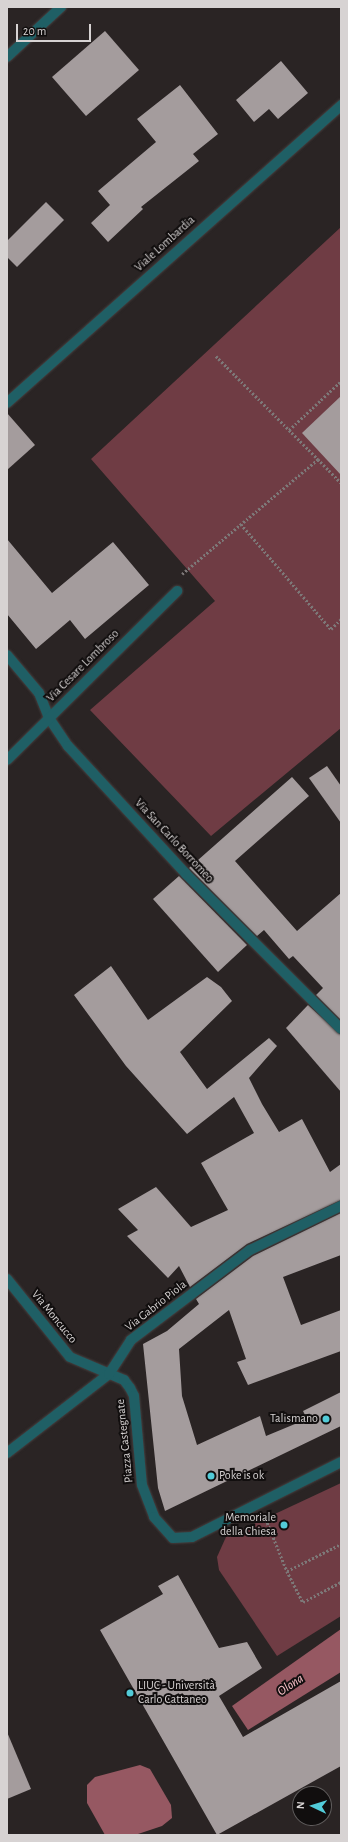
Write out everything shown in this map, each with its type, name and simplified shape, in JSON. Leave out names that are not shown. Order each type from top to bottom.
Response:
[{"type":"street","points":[[7,57],[61,7]]},
{"type":"street","name":"Viale Lombardia","points":[[7,403],[341,105]]},
{"type":"street","name":"Via Cesare Lombroso","points":[[7,760],[177,592]]},
{"type":"street","name":"Via San Carlo Borromeo","points":[[7,655],[39,693],[49,718],[68,746],[186,874],[341,1029]]},
{"type":"street","name":"Via Gabrio Piola","points":[[7,1453],[109,1374],[131,1340],[250,1250],[341,1206]]},
{"type":"street","name":"Via Moncucco","points":[[7,1279],[70,1357],[109,1374]]},
{"type":"street","name":"Piazza Castegnate","points":[[109,1374],[124,1380],[134,1396],[142,1485],[154,1517],[173,1538],[192,1537],[341,1462]]},
{"type":"path","points":[[216,356],[341,483]]},
{"type":"path","points":[[289,430],[341,381]]},
{"type":"path","points":[[177,592],[181,575],[318,459]]},
{"type":"path","points":[[241,524],[331,629],[341,619]]},
{"type":"path","points":[[263,1511],[287,1571],[302,1602],[341,1582]]},
{"type":"path","points":[[287,1571],[341,1544]]},
{"type":"shaded area","points":[[341,227],[341,728],[211,836],[90,710],[215,601],[91,459]]},
{"type":"shaded area","points":[[341,1483],[341,1616],[277,1656],[219,1570],[217,1557],[226,1537]]},
{"type":"water","name":"Olona","points":[[341,1629],[341,1672],[248,1730],[232,1706]]},
{"type":"water","points":[[140,1765],[150,1769],[171,1805],[172,1818],[162,1826],[135,1835],[105,1835],[87,1803],[87,1785],[95,1777]]},
{"type":"building","points":[[105,31],[139,70],[86,116],[52,77]]},
{"type":"building","points":[[281,61],[308,93],[278,119],[269,109],[254,122],[236,100]]},
{"type":"building","points":[[180,85],[218,134],[193,154],[199,161],[141,207],[143,209],[108,242],[91,223],[110,205],[98,191],[156,142],[137,119]]},
{"type":"building","points":[[46,202],[64,220],[17,267],[7,257],[7,241]]},
{"type":"building","points":[[341,396],[341,475],[302,433]]},
{"type":"building","points":[[7,413],[35,445],[7,470]]},
{"type":"building","points":[[7,539],[52,593],[113,542],[149,585],[85,639],[70,620],[36,649],[7,614]]},
{"type":"building","points":[[327,766],[341,786],[341,823],[309,778]]},
{"type":"building","points":[[292,777],[309,796],[235,861],[297,931],[341,893],[341,1020],[316,995],[323,988],[293,956],[289,959],[264,930],[257,936],[189,868]]},
{"type":"building","points":[[179,876],[247,945],[218,972],[153,899]]},
{"type":"building","points":[[111,966],[148,1020],[207,977],[221,987],[232,1001],[180,1052],[207,1089],[269,1038],[277,1046],[249,1078],[262,1104],[279,1132],[302,1119],[330,1172],[341,1164],[341,1200],[247,1244],[190,1287],[179,1266],[168,1278],[127,1236],[138,1230],[118,1209],[156,1187],[191,1227],[228,1210],[201,1163],[254,1133],[234,1097],[187,1134],[126,1066],[74,995]]},
{"type":"building","points":[[308,1005],[341,1035],[341,1092],[286,1028]]},
{"type":"building","points":[[341,1213],[341,1255],[283,1277],[301,1325],[341,1310],[341,1351],[248,1385],[237,1362],[246,1359],[229,1310],[179,1349],[182,1396],[197,1445],[260,1416],[266,1436],[307,1419],[303,1411],[341,1392],[341,1426],[165,1511],[158,1488],[143,1344],[167,1331],[199,1304],[196,1299],[253,1256]]},
{"type":"building","points":[[178,1575],[219,1648],[247,1642],[262,1668],[219,1696],[243,1737],[341,1681],[341,1766],[305,1786],[292,1786],[292,1793],[217,1835],[100,1630],[163,1594],[158,1586]]},
{"type":"building","points":[[7,1732],[31,1789],[7,1799]]},
{"type":"place","name":"Talismano","points":[[326,1419]]},
{"type":"place","name":"Poke is ok","points":[[211,1476]]},
{"type":"place","name":"Memoriale della Chiesa","points":[[284,1525]]},
{"type":"place","name":"LIUC - Università Carlo Cattaneo","points":[[130,1693]]}]
